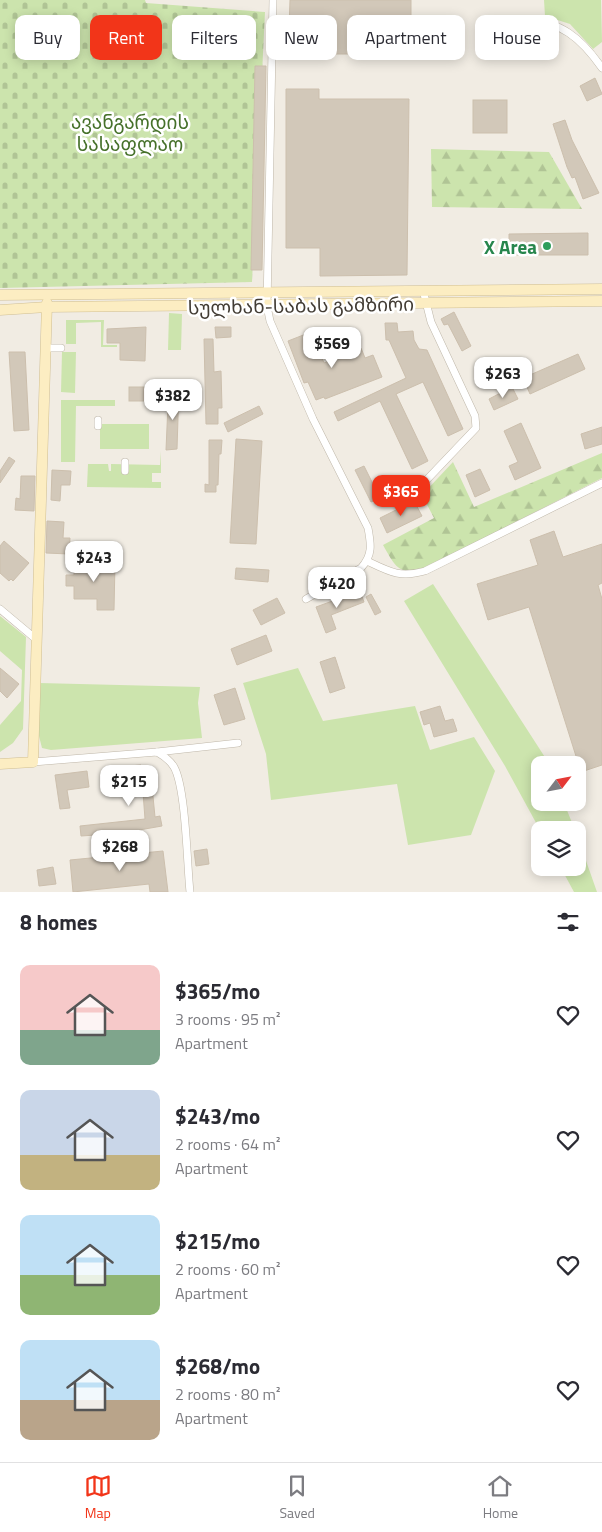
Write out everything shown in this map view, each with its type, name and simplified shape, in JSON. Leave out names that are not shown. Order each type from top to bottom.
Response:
[{"type":"main road","name":"სულხან-საბას გამზირი","points":[[0,295],[602,289]]},
{"type":"main road","points":[[0,764],[34,762],[47,294]]},
{"type":"main road","name":"სულხან-საბას გამზირი","points":[[0,310],[47,307],[602,301]]},
{"type":"street","points":[[273,0],[268,292],[270,321],[313,419],[368,528],[372,547],[367,561],[361,568],[306,599]]},
{"type":"street","points":[[559,27],[568,31],[591,52],[602,68]]},
{"type":"street","points":[[383,486],[396,494],[405,495],[417,490],[476,428],[474,416],[431,322],[423,290]]},
{"type":"street","points":[[46,348],[61,348]]},
{"type":"street","points":[[125,462],[125,471]]},
{"type":"street","points":[[367,561],[396,574],[410,575],[425,571],[602,483]]},
{"type":"street","points":[[0,609],[37,640]]},
{"type":"street","points":[[34,762],[238,743]]},
{"type":"street","points":[[157,752],[168,758],[175,768],[181,790],[190,892]]},
{"type":"green space","name":"ავანგარდის სასაფლაო","points":[[0,0],[145,0],[146,3],[265,12],[252,282],[0,288]]},
{"type":"green space","points":[[544,0],[601,0],[602,42],[593,49],[570,24],[559,20],[559,15],[545,15]]},
{"type":"green space","points":[[431,149],[549,152],[582,209],[432,207]]},
{"type":"green space","points":[[169,313],[182,314],[181,350],[168,350]]},
{"type":"green space","points":[[66,320],[104,320],[103,345],[117,345],[117,347],[101,347],[101,322],[76,323],[76,344],[66,344]]},
{"type":"green space","points":[[62,352],[76,352],[75,393],[61,392]]},
{"type":"green space","points":[[61,400],[115,400],[115,406],[76,406],[75,462],[61,462]]},
{"type":"green space","points":[[100,424],[149,424],[149,449],[100,449]]},
{"type":"green space","points":[[161,451],[161,473],[152,473],[152,482],[161,482],[161,488],[87,487],[88,464],[108,464],[109,471],[111,471],[111,464],[160,465]]},
{"type":"green space","points":[[602,453],[602,478],[425,568],[409,571],[399,568],[383,545],[434,518],[422,495],[453,462],[474,507]]},
{"type":"green space","points":[[433,584],[544,756],[531,756],[531,811],[567,811],[571,821],[535,821],[505,766],[404,601]]},
{"type":"green space","points":[[0,616],[26,637],[23,729],[13,743],[0,752],[0,725],[21,701],[22,670],[0,651]]},
{"type":"green space","points":[[298,668],[323,721],[415,706],[430,750],[474,737],[495,771],[471,835],[408,845],[397,784],[271,800],[266,754],[243,683]]},
{"type":"green space","points":[[39,683],[200,687],[198,703],[202,738],[51,750],[42,748],[39,736]]},
{"type":"green space","points":[[586,861],[597,892],[574,892],[565,876],[586,876]]},
{"type":"building","points":[[290,0],[411,0],[411,15],[347,15],[347,54],[337,54],[337,15],[290,15]]},
{"type":"building","points":[[255,66],[266,66],[262,270],[251,270]]},
{"type":"building","points":[[595,78],[602,94],[587,101],[580,86]]},
{"type":"building","points":[[286,89],[319,89],[319,99],[409,99],[407,275],[320,276],[320,248],[286,248]]},
{"type":"building","points":[[473,100],[507,100],[507,133],[473,133]]},
{"type":"building","points":[[565,120],[572,140],[599,193],[583,199],[575,177],[572,178],[567,167],[553,124]]},
{"type":"building","points":[[588,233],[588,255],[509,255],[509,234]]},
{"type":"building","points":[[454,312],[471,346],[462,351],[448,324],[444,325],[441,319]]},
{"type":"building","points":[[385,323],[397,323],[398,332],[413,331],[414,340],[419,349],[427,350],[463,429],[448,436],[423,382],[396,394],[428,461],[412,469],[380,401],[338,421],[334,412],[406,378],[389,340],[386,340]]},
{"type":"building","points":[[146,327],[145,361],[120,360],[120,343],[107,343],[107,329]]},
{"type":"building","points":[[215,327],[231,327],[231,337],[216,338]]},
{"type":"building","points":[[311,332],[324,363],[361,348],[365,358],[373,355],[382,377],[325,399],[324,397],[316,400],[308,382],[304,383],[288,341]]},
{"type":"building","points":[[204,339],[213,339],[214,372],[221,371],[222,408],[218,408],[218,424],[206,424]]},
{"type":"building","points":[[9,352],[25,352],[29,430],[14,431]]},
{"type":"building","points":[[578,354],[585,369],[530,394],[523,378]]},
{"type":"building","points":[[129,387],[144,387],[144,401],[129,401]]},
{"type":"building","points":[[172,387],[179,387],[177,449],[166,450],[168,404],[172,404]]},
{"type":"building","points":[[512,387],[518,399],[494,410],[489,399]]},
{"type":"building","points":[[259,406],[263,414],[228,432],[224,423]]},
{"type":"building","points":[[521,423],[541,468],[515,480],[509,466],[518,462],[504,431]]},
{"type":"building","points":[[602,427],[602,444],[585,449],[581,434]]},
{"type":"building","points":[[236,439],[262,441],[256,544],[230,543]]},
{"type":"building","points":[[209,440],[222,440],[216,492],[205,492],[205,484],[209,485]]},
{"type":"building","points":[[9,457],[15,461],[0,483],[0,471]]},
{"type":"building","points":[[364,466],[380,498],[371,502],[355,470]]},
{"type":"building","points":[[480,469],[490,490],[475,497],[466,475]]},
{"type":"building","points":[[52,470],[71,471],[70,485],[61,485],[60,501],[51,500]]},
{"type":"building","points":[[21,476],[35,476],[34,511],[15,510],[16,498],[20,499]]},
{"type":"building","points":[[414,501],[422,516],[387,533],[380,518]]},
{"type":"building","points":[[47,521],[64,522],[63,538],[70,538],[69,554],[46,553]]},
{"type":"building","points":[[554,531],[563,557],[602,544],[602,583],[598,585],[602,599],[602,765],[586,770],[586,756],[576,756],[529,607],[488,620],[477,584],[538,565],[530,540]]},
{"type":"building","points":[[4,541],[29,563],[13,581],[11,579],[9,581],[0,573],[0,546]]},
{"type":"building","points":[[74,563],[115,563],[114,610],[97,610],[97,599],[74,599],[74,586],[66,586],[66,575],[74,575]]},
{"type":"building","points":[[236,568],[269,570],[268,582],[235,579]]},
{"type":"building","points":[[360,591],[364,602],[331,615],[336,629],[326,633],[316,607]]},
{"type":"building","points":[[371,594],[381,612],[375,615],[366,597]]},
{"type":"building","points":[[277,598],[285,613],[261,625],[253,610]]},
{"type":"building","points":[[266,635],[272,651],[237,665],[231,649]]},
{"type":"building","points":[[335,657],[345,688],[330,693],[320,662]]},
{"type":"building","points":[[0,668],[19,684],[7,698],[0,691]]},
{"type":"building","points":[[235,688],[245,719],[224,725],[214,695]]},
{"type":"building","points":[[440,706],[445,721],[453,719],[457,731],[434,737],[430,723],[424,725],[420,712]]},
{"type":"building","points":[[141,765],[141,777],[151,776],[155,817],[160,816],[162,826],[139,830],[139,832],[81,836],[80,826],[145,819],[142,779],[142,782],[117,784],[116,767]]},
{"type":"building","points":[[87,771],[89,787],[67,790],[70,808],[60,809],[55,775]]},
{"type":"building","points":[[207,849],[209,864],[196,866],[194,851]]},
{"type":"building","points":[[163,851],[168,892],[150,892],[149,884],[73,892],[70,860]]},
{"type":"building","points":[[53,867],[56,884],[39,886],[37,870]]},
{"type":"place","name":"X Area","points":[[547,246]]}]
